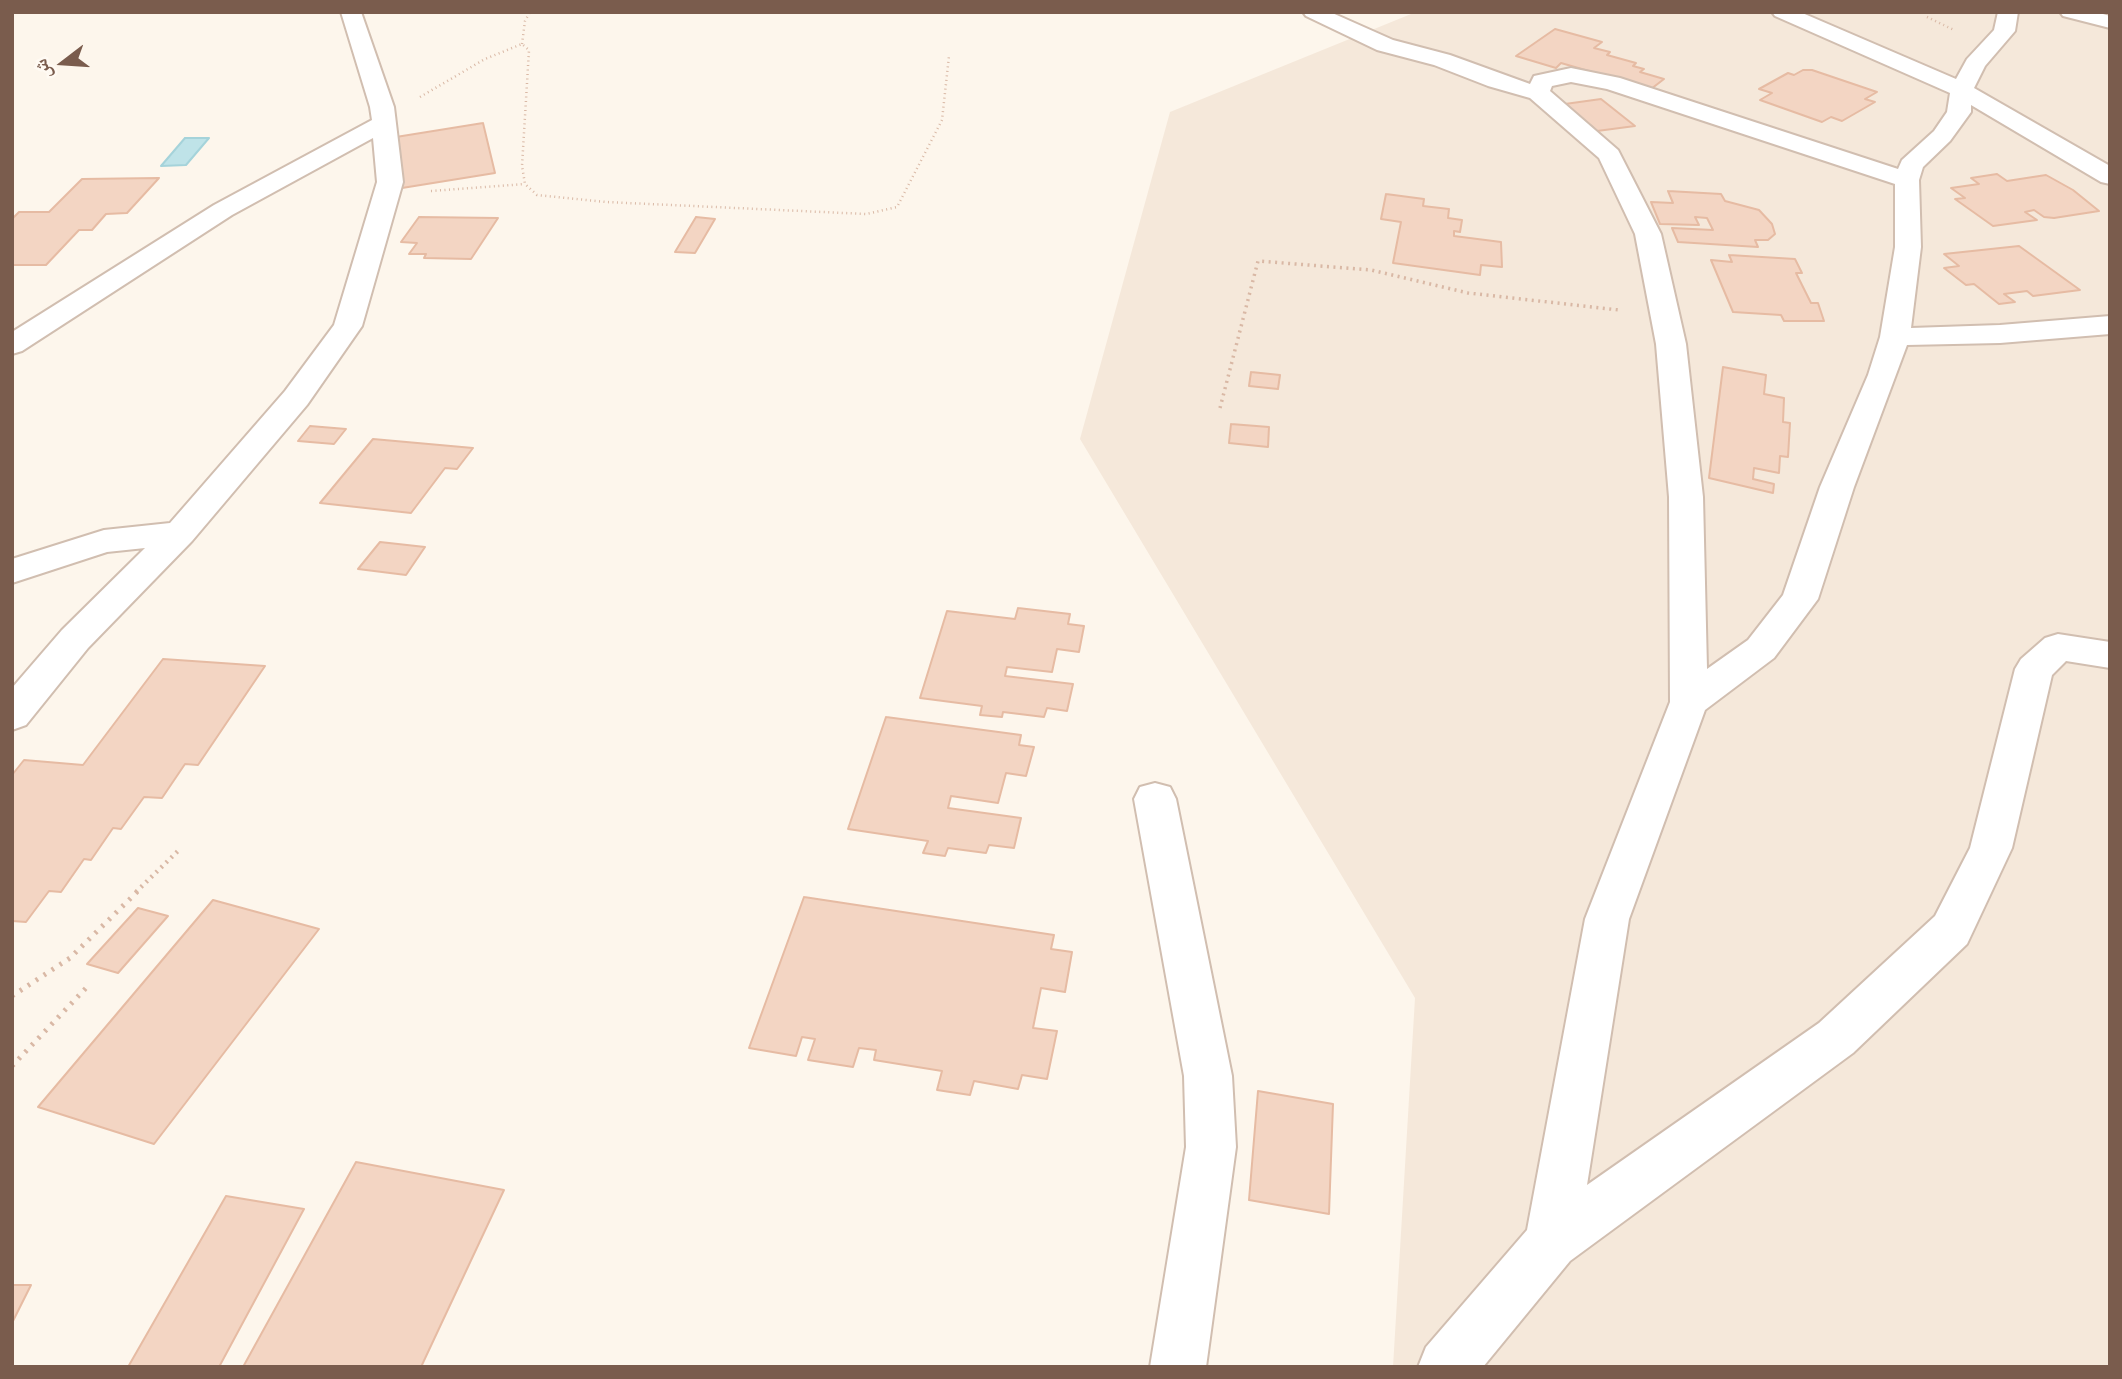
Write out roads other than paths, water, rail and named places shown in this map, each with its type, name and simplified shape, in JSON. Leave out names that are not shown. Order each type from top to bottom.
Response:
[{"type":"street","points":[[12,715],[75,639],[180,533],[296,398],[348,326],[390,182],[383,115],[351,12]]},
{"type":"street","points":[[1312,12],[1385,46],[1442,61],[1538,93],[1609,156],[1648,234],[1671,344],[1686,497],[1689,702],[1607,919],[1550,1242]]},
{"type":"street","points":[[1783,12],[1862,45],[1942,84],[1962,90],[2110,177]]},
{"type":"street","points":[[1689,702],[1760,649],[1800,599],[1837,487],[1883,375],[1895,337],[1908,247],[1907,180],[1911,165],[1942,136],[1959,112],[1962,90],[1975,64],[2004,31],[2008,12]]},
{"type":"street","points":[[2070,12],[2110,22]]},
{"type":"street","points":[[1538,93],[1542,81],[1571,75],[1587,77],[1907,180]]},
{"type":"street","points":[[12,345],[223,209],[383,115]]},
{"type":"street","points":[[1895,337],[2000,334],[2110,324]]},
{"type":"street","points":[[12,571],[104,541],[180,533]]},
{"type":"street","points":[[1446,1367],[1550,1242],[1836,1038],[1951,930],[1991,848],[2034,669],[2058,648],[2110,655]]},
{"type":"street","points":[[1156,799],[1208,1076],[1211,1147],[1178,1367]]},
{"type":"water","points":[[185,138],[209,138],[186,165],[161,166]]}]
